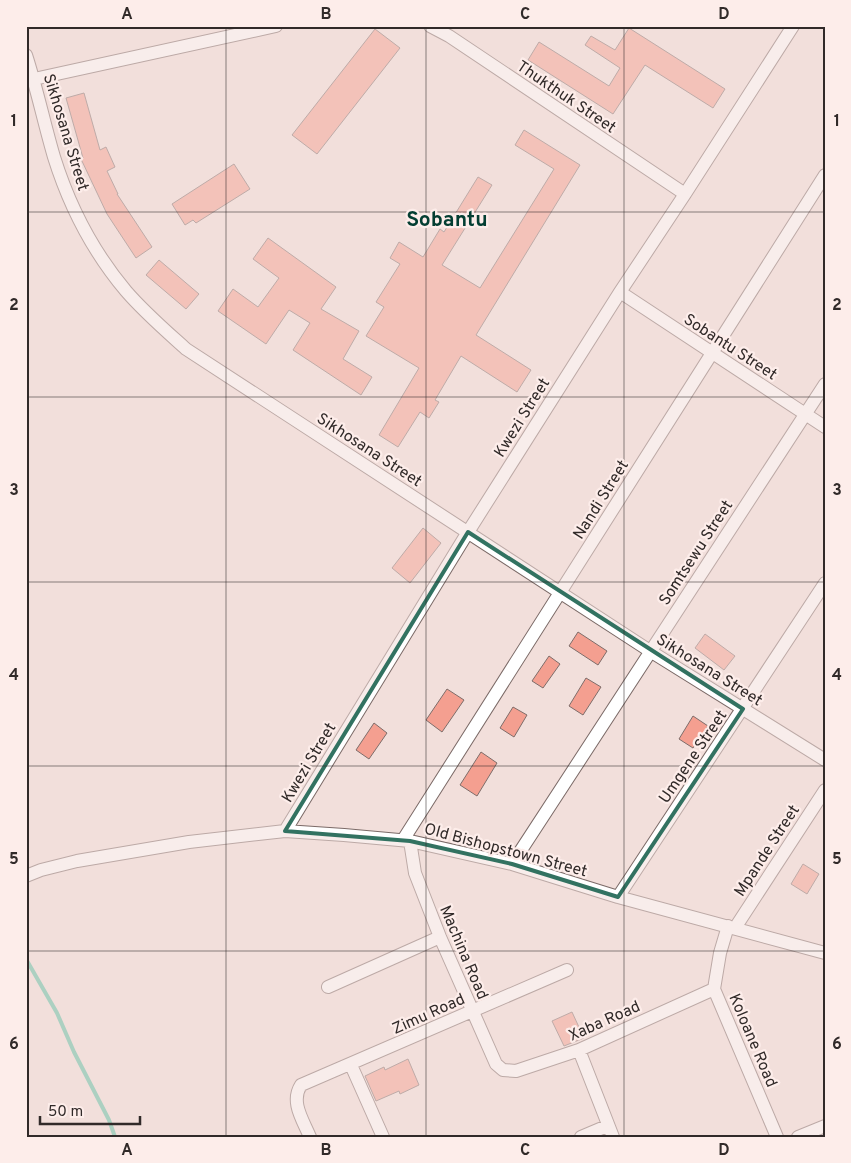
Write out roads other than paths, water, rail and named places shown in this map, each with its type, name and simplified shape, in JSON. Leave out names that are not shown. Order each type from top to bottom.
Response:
[{"type":"street","points":[[34,79],[276,26]]},
{"type":"street","name":"Thukthuk Street","points":[[430,26],[452,31],[685,194]]},
{"type":"street","name":"Kwezi Street","points":[[285,831],[468,532],[620,292],[793,26]]},
{"type":"street","name":"Sikhosana Street","points":[[26,55],[55,158],[73,205],[94,245],[125,290],[153,320],[186,349],[650,651],[825,760]]},
{"type":"street","name":"Nandi Street","points":[[406,841],[560,591],[825,175]]},
{"type":"street","name":"Sobantu Street","points":[[620,292],[825,427]]},
{"type":"street","name":"Somtsewu Street","points":[[512,864],[825,384]]},
{"type":"street","name":"Umgene Street","points":[[618,897],[825,583]]},
{"type":"street","name":"Mpande Street","points":[[731,927],[825,790]]},
{"type":"street","name":"Old Bishopstown Street","points":[[26,876],[41,870],[77,861],[189,842],[285,831],[406,841],[512,864],[618,897],[825,953]]},
{"type":"street","name":"Machina Road","points":[[406,841],[415,873],[472,1012],[496,1064],[504,1070]]},
{"type":"street","name":"Koloane Road","points":[[731,927],[720,953],[714,989],[777,1137]]},
{"type":"street","points":[[328,988],[440,937]]},
{"type":"street","name":"Zimu Road","points":[[310,1137],[296,1101],[297,1090],[301,1085],[567,970]]},
{"type":"street","name":"Xaba Road","points":[[504,1070],[516,1071],[579,1050],[714,989]]},
{"type":"street","points":[[579,1050],[610,1131],[581,1137]]},
{"type":"street","points":[[350,1065],[383,1137]]},
{"type":"street","points":[[798,1137],[825,1126]]},
{"type":"waterway","points":[[26,959],[57,1013],[74,1052],[109,1120],[115,1137]]},
{"type":"district","name":"Sobantu","points":[[447,219]]}]
